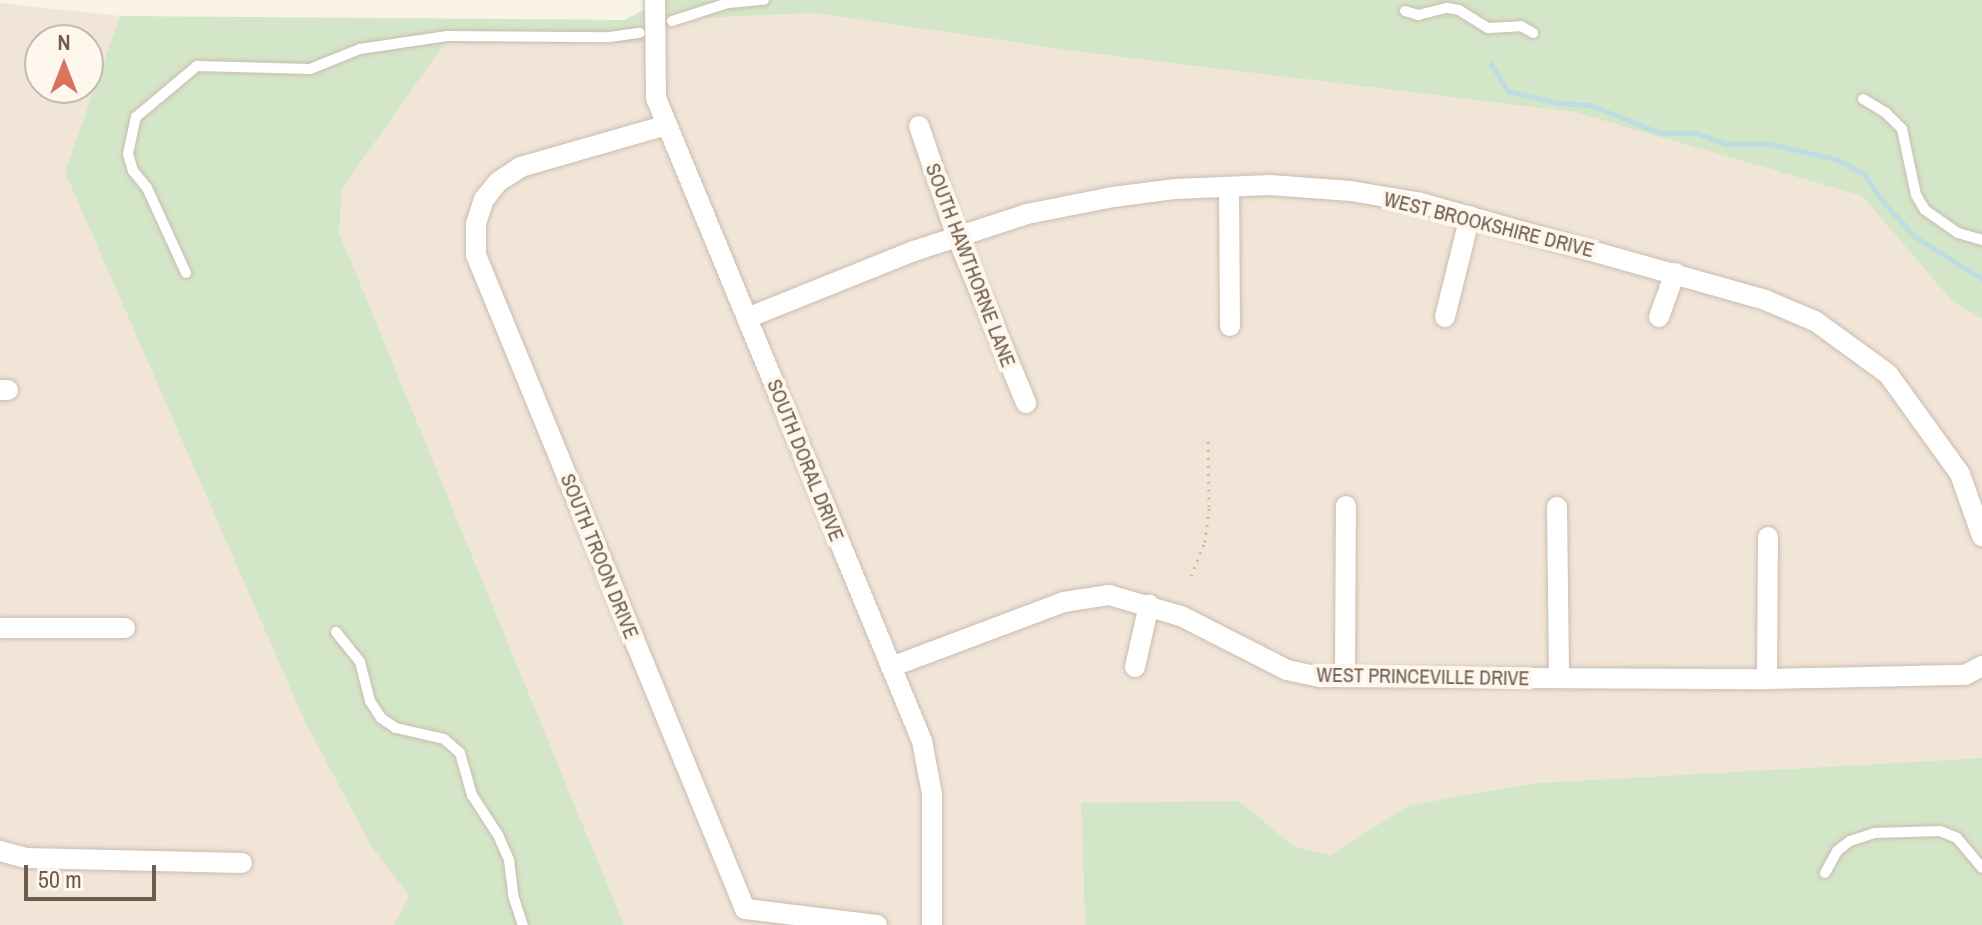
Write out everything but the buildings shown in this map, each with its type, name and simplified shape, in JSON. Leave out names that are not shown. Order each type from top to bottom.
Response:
[{"type":"street","name":"SOUTH DORAL DRIVE","points":[[655,0],[656,98],[922,741],[932,794],[932,925]]},
{"type":"street","name":"SOUTH TROON DRIVE","points":[[667,125],[521,167],[498,182],[484,199],[476,224],[476,255],[744,917]]},
{"type":"street","name":"SOUTH HAWTHORNE LANE","points":[[919,126],[957,237],[1026,403]]},
{"type":"street","name":"WEST BROOKSHIRE DRIVE","points":[[747,318],[957,237],[1027,214],[1113,197],[1229,187],[1270,185],[1351,191],[1470,216],[1675,273],[1765,300],[1815,321],[1888,374],[1960,474],[1982,536]]},
{"type":"street","points":[[1229,187],[1230,326]]},
{"type":"street","points":[[1445,317],[1470,216]]},
{"type":"street","points":[[1659,317],[1675,273]]},
{"type":"street","points":[[1345,677],[1346,506]]},
{"type":"street","points":[[1557,507],[1559,678]]},
{"type":"street","points":[[1767,679],[1768,537]]},
{"type":"street","name":"WEST PRINCEVILLE DRIVE","points":[[891,667],[1064,602],[1109,595],[1181,616],[1287,670],[1345,677],[1767,679],[1965,675],[1982,666]]},
{"type":"street","points":[[1135,667],[1149,605]]},
{"type":"street","points":[[0,628],[125,628]]},
{"type":"street","points":[[0,851],[26,858],[242,863]]},
{"type":"street","points":[[744,917],[877,925]]},
{"type":"lane","points":[[672,21],[728,3],[764,0]]},
{"type":"lane","points":[[1405,11],[1418,15],[1447,8],[1459,10],[1488,28],[1521,26],[1533,33]]},
{"type":"lane","points":[[186,273],[147,188],[133,171],[128,154],[136,117],[197,66],[310,69],[360,49],[447,36],[610,37],[640,33]]},
{"type":"lane","points":[[1863,99],[1886,113],[1902,129],[1916,195],[1925,210],[1937,222],[1958,233],[1982,240]]},
{"type":"lane","points":[[336,632],[360,662],[370,701],[381,718],[396,728],[444,739],[460,753],[472,795],[498,835],[509,860],[513,895],[523,925]]},
{"type":"lane","points":[[1825,873],[1837,851],[1850,841],[1875,833],[1940,831],[1957,838],[1982,868]]},
{"type":"path","points":[[1191,576],[1205,542],[1209,507],[1208,438]]},
{"type":"shaded area","points":[[0,3],[120,16],[104,63],[104,24],[24,24],[24,104],[90,104],[66,173],[305,722],[371,846],[409,896],[394,925],[0,925]]},
{"type":"shaded area","points":[[815,13],[1088,53],[1574,112],[1862,196],[1952,301],[1982,319],[1982,758],[1537,783],[1409,805],[1331,855],[1295,847],[1239,801],[1081,804],[1085,925],[624,925],[339,232],[342,189],[445,43],[641,43],[677,19]]},
{"type":"green space","points":[[664,0],[1982,0],[1982,319],[1952,301],[1862,196],[1574,112],[1088,53],[815,13],[677,19],[641,43],[445,43],[342,189],[339,232],[624,925],[394,925],[409,896],[371,846],[305,722],[65,172],[89,104],[104,104],[104,61],[120,16],[624,20]]},
{"type":"green space","points":[[1982,758],[1982,925],[1085,925],[1081,803],[1239,801],[1295,847],[1331,855],[1409,805],[1537,783]]},
{"type":"waterway","points":[[1491,64],[1508,91],[1558,103],[1590,105],[1660,133],[1696,133],[1727,144],[1770,144],[1836,159],[1864,174],[1880,198],[1914,236],[1982,279]]}]
